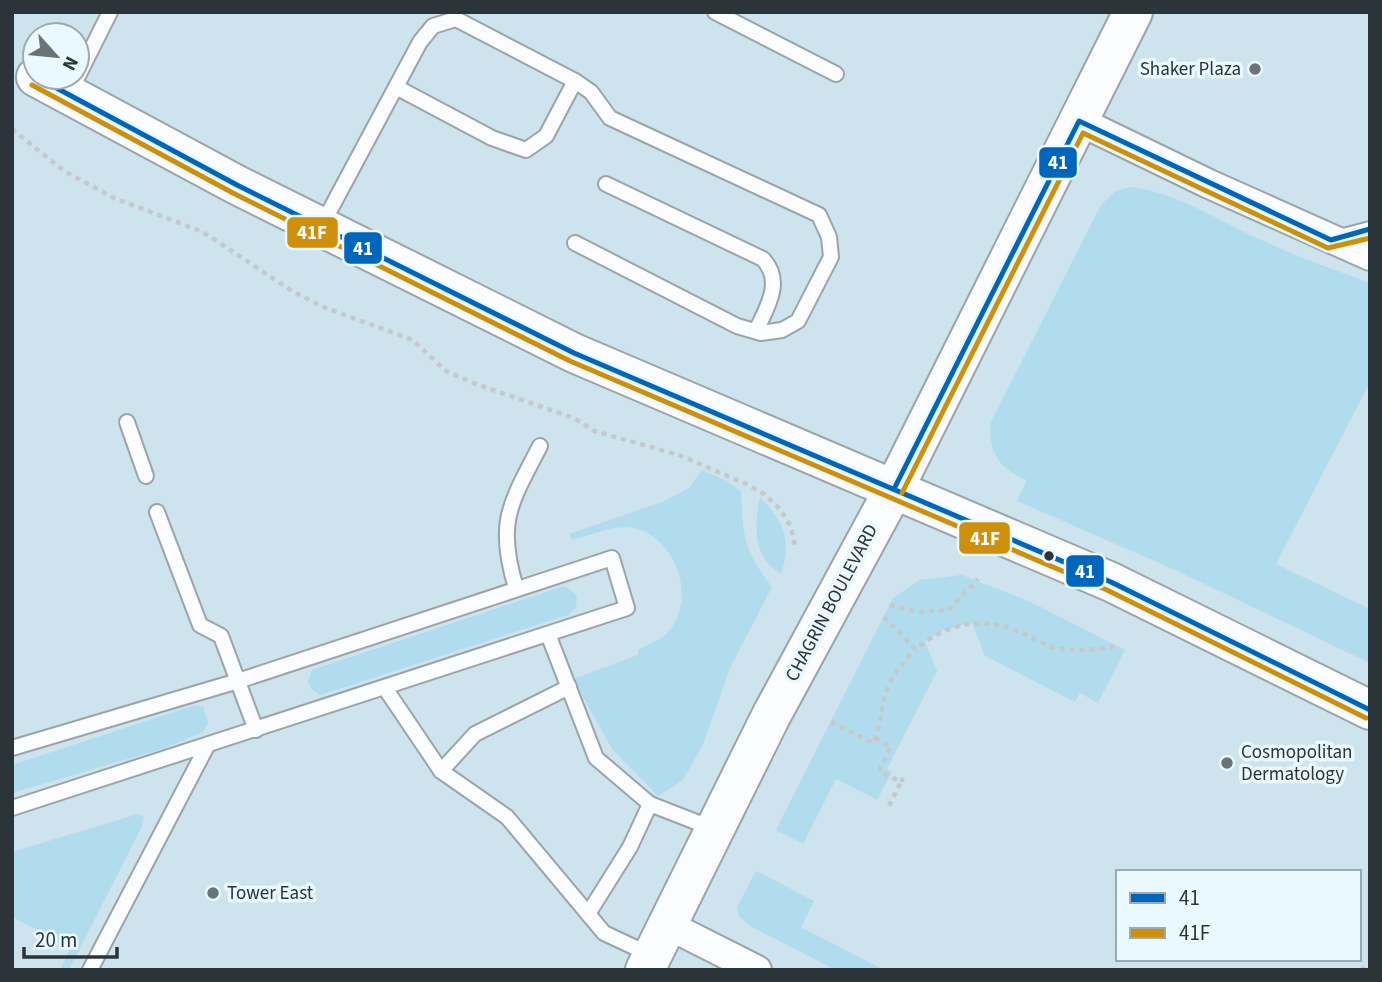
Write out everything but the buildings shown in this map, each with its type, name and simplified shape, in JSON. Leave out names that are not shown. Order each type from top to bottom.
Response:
[{"type":"main road","name":"CHAGRIN BOULEVARD","points":[[655,950],[771,716],[894,489],[1133,12]]},
{"type":"main road","points":[[62,91],[188,160],[574,353],[1174,611],[1370,710]]},
{"type":"street","points":[[1079,121],[1370,256]]},
{"type":"street","points":[[655,950],[757,970]]},
{"type":"lane","points":[[91,33],[110,12]]},
{"type":"lane","points":[[715,12],[836,74]]},
{"type":"lane","points":[[321,227],[420,42],[433,26],[456,19],[575,81],[591,92],[610,118],[820,215],[829,237],[831,257],[798,321],[782,330],[756,331],[737,326],[575,243]]},
{"type":"lane","points":[[396,87],[492,138],[526,150],[547,136],[575,81]]},
{"type":"lane","points":[[606,184],[763,260],[772,269],[774,281],[756,331]]},
{"type":"lane","points":[[1331,240],[1370,229]]},
{"type":"lane","points":[[127,422],[145,476]]},
{"type":"lane","points":[[516,588],[509,565],[505,526],[511,503],[540,446]]},
{"type":"lane","points":[[157,512],[200,625],[221,636],[256,730]]},
{"type":"lane","points":[[12,748],[238,681],[612,558],[627,608],[12,808]]},
{"type":"lane","points":[[548,634],[596,758],[650,804],[716,830]]},
{"type":"lane","points":[[441,771],[475,734],[569,687]]},
{"type":"lane","points":[[385,688],[441,771],[507,817],[604,933],[655,950]]},
{"type":"lane","points":[[90,970],[206,746]]},
{"type":"lane","points":[[588,914],[630,848],[650,804]]},
{"type":"path","points":[[12,129],[64,171],[114,198],[203,232],[292,291],[323,307],[413,340],[446,371],[574,418],[594,431],[679,455],[747,484],[764,494],[780,509],[791,527],[795,547]]},
{"type":"path","points":[[890,605],[916,612],[949,610],[978,579]]},
{"type":"path","points":[[884,617],[915,649]]},
{"type":"path","points":[[831,722],[873,743],[880,730],[884,697],[890,681],[915,649],[943,630],[983,621],[1002,625],[1062,649],[1092,650],[1116,646]]},
{"type":"path","points":[[875,738],[891,747],[879,771],[902,780],[889,806]]},
{"type":"shaded area","points":[[12,12],[1370,12],[1370,970],[12,970]]},
{"type":"shaded area","points":[[1129,187],[1179,200],[1273,245],[1370,283],[1370,382],[1276,564],[1370,609],[1370,663],[1173,569],[1017,501],[1027,480],[1009,471],[998,459],[992,444],[990,424],[1101,205],[1114,192]]},
{"type":"shaded area","points":[[702,470],[727,481],[741,492],[744,533],[750,553],[772,587],[731,666],[703,744],[683,780],[658,796],[612,749],[573,679],[638,655],[638,650],[666,634],[680,607],[680,577],[666,549],[643,531],[617,528],[573,540],[569,534],[665,501],[689,488]]},
{"type":"shaded area","points":[[760,497],[775,515],[784,532],[786,551],[781,574],[765,559],[760,550],[757,519]]},
{"type":"shaded area","points":[[962,575],[1031,602],[1125,650],[1098,703],[1080,693],[1075,702],[985,656],[972,623],[943,630],[925,642],[937,671],[887,769],[892,772],[877,800],[836,779],[803,844],[776,830],[893,598],[920,580]]},
{"type":"shaded area","points":[[564,586],[577,595],[576,608],[568,615],[320,695],[312,690],[308,682],[312,670]]},
{"type":"shaded area","points":[[195,705],[203,707],[208,723],[203,732],[165,748],[12,793],[12,765]]},
{"type":"shaded area","points":[[138,814],[144,817],[142,826],[69,970],[60,970],[71,947],[12,917],[12,852]]},
{"type":"shaded area","points":[[756,871],[814,901],[801,927],[884,970],[836,970],[750,926],[739,916],[737,907]]},
{"type":"transit line","name":"41F","points":[[43,91],[233,193],[570,361],[1107,590],[1366,718]]},
{"type":"transit line","name":"41","points":[[62,91],[237,185],[574,353],[1111,582],[1370,710]]},
{"type":"transit line","name":"41","points":[[894,489],[1079,121],[1331,240],[1370,229]]},
{"type":"transit line","name":"41F","points":[[902,493],[1083,133],[1328,248],[1370,238]]},
{"type":"place","name":"Shaker Plaza","points":[[1255,69]]},
{"type":"place","name":"Cosmopolitan Dermatology","points":[[1227,763]]},
{"type":"place","name":"Tower East","points":[[213,893]]}]
